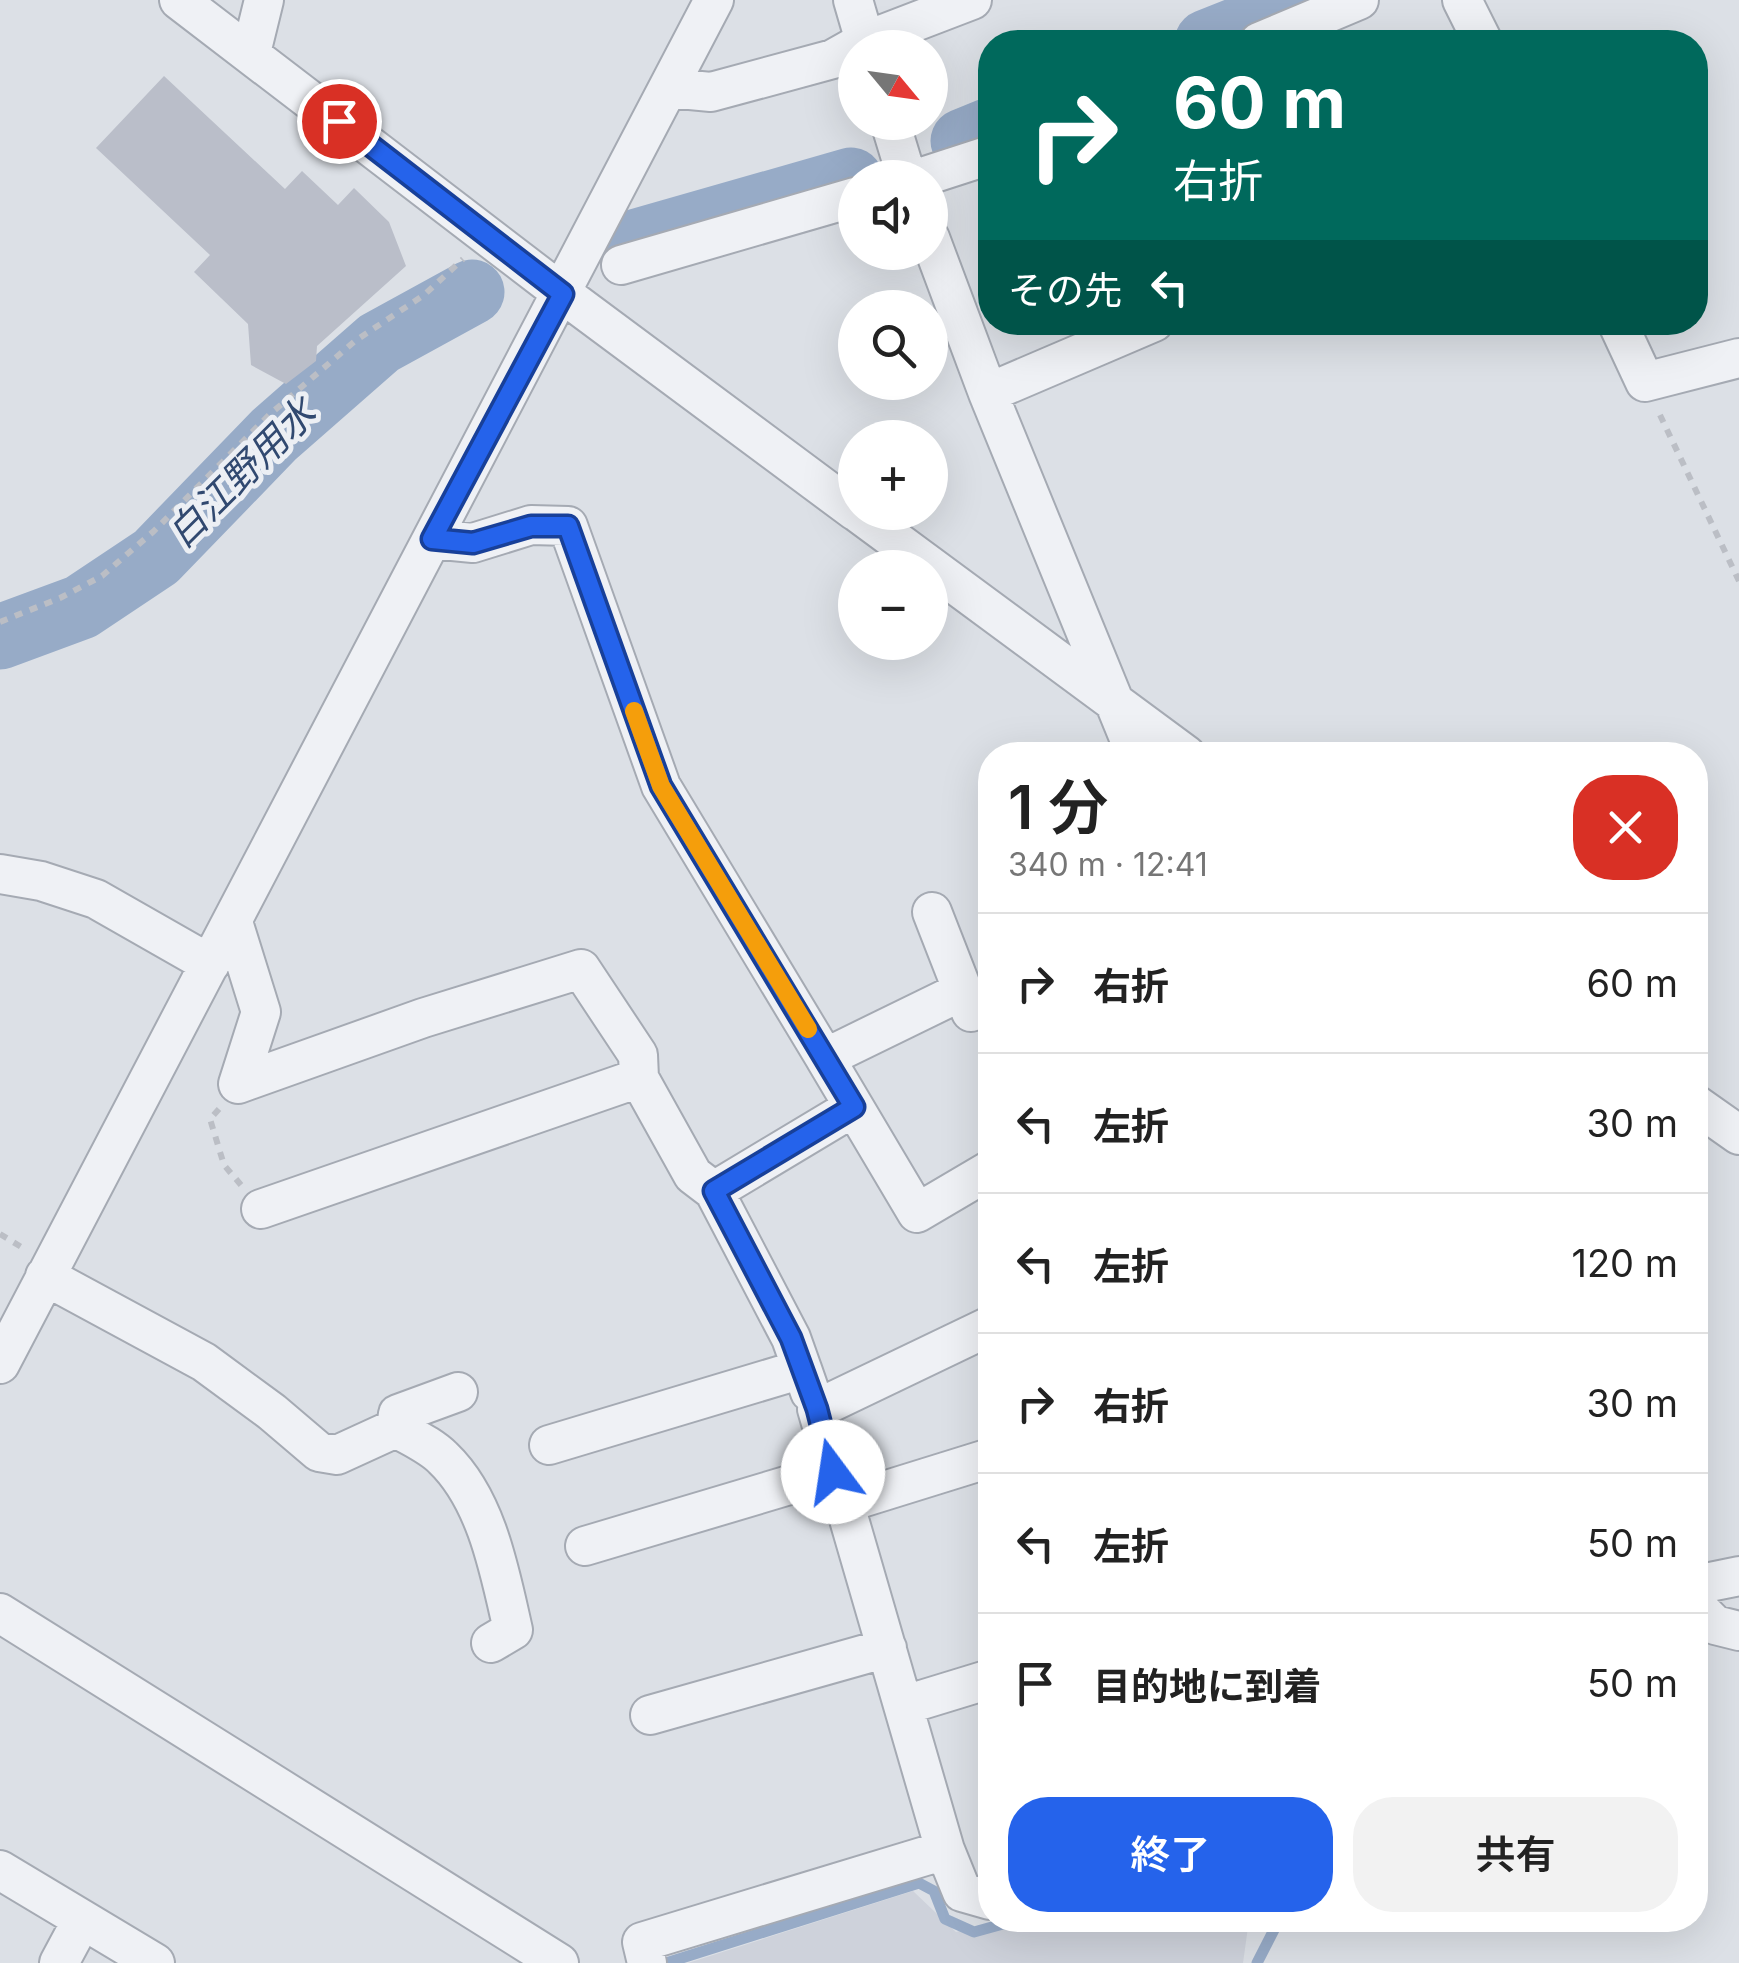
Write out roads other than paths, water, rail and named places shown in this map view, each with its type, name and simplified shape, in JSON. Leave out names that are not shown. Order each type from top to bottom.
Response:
[{"type":"street","points":[[180,0],[563,294],[838,499]]},
{"type":"street","points":[[251,54],[264,0]]},
{"type":"street","points":[[853,0],[862,30]]},
{"type":"street","points":[[900,30],[972,0]]},
{"type":"street","points":[[1288,30],[1360,0]]},
{"type":"street","points":[[1462,0],[1476,30]]},
{"type":"street","points":[[0,1364],[670,88],[698,6]]},
{"type":"street","points":[[670,88],[711,92],[838,57]]},
{"type":"street","points":[[948,169],[978,159]]},
{"type":"street","points":[[621,264],[838,201]]},
{"type":"street","points":[[942,270],[988,393],[1131,742]]},
{"type":"street","points":[[988,393],[1124,335]]},
{"type":"street","points":[[1622,335],[1645,382],[1739,358]]},
{"type":"street","points":[[432,539],[473,543],[531,526],[568,526],[661,786],[917,1212],[978,1177]]},
{"type":"street","points":[[880,530],[1168,742]]},
{"type":"street","points":[[0,874],[41,881],[96,899],[210,964]]},
{"type":"street","points":[[825,1058],[967,1003],[932,912]]},
{"type":"street","points":[[233,922],[260,1012],[238,1084],[424,1018],[582,969],[638,1055],[638,1078],[693,1175],[714,1191],[791,1338],[817,1409],[945,1850],[962,1892],[978,1897]]},
{"type":"street","points":[[261,1209],[638,1078]]},
{"type":"street","points":[[714,1191],[854,1107]]},
{"type":"street","points":[[1708,1113],[1739,1134]]},
{"type":"street","points":[[45,1276],[204,1362],[319,1452],[337,1455],[396,1428]]},
{"type":"street","points":[[817,1409],[978,1332]]},
{"type":"street","points":[[549,1445],[802,1369]]},
{"type":"street","points":[[396,1428],[398,1414],[458,1392]]},
{"type":"street","points":[[396,1428],[443,1458],[475,1506],[502,1583],[513,1630],[491,1643]]},
{"type":"street","points":[[585,1546],[978,1460]]},
{"type":"street","points":[[1708,1583],[1739,1576]]},
{"type":"street","points":[[0,1613],[559,1963]]},
{"type":"street","points":[[1708,1618],[1715,1625],[1739,1631]]},
{"type":"street","points":[[650,1715],[888,1648]]},
{"type":"street","points":[[905,1705],[978,1684]]},
{"type":"street","points":[[647,1963],[642,1942],[945,1850]]},
{"type":"street","points":[[0,1870],[155,1963]]},
{"type":"street","points":[[59,1963],[82,1920]]},
{"type":"waterway","name":"白江野用水","points":[[1237,30],[1312,0]]},
{"type":"waterway","name":"白江野用水","points":[[963,141],[978,135]]},
{"type":"waterway","name":"白江野用水","points":[[634,242],[838,184]]},
{"type":"waterway","name":"白江野用水","points":[[0,637],[81,607],[156,557],[274,435],[379,343],[472,292]]},
{"type":"waterway","points":[[666,1963],[919,1883],[934,1891],[945,1919],[978,1931]]},
{"type":"waterway","points":[[1257,1963],[1273,1932]]}]
